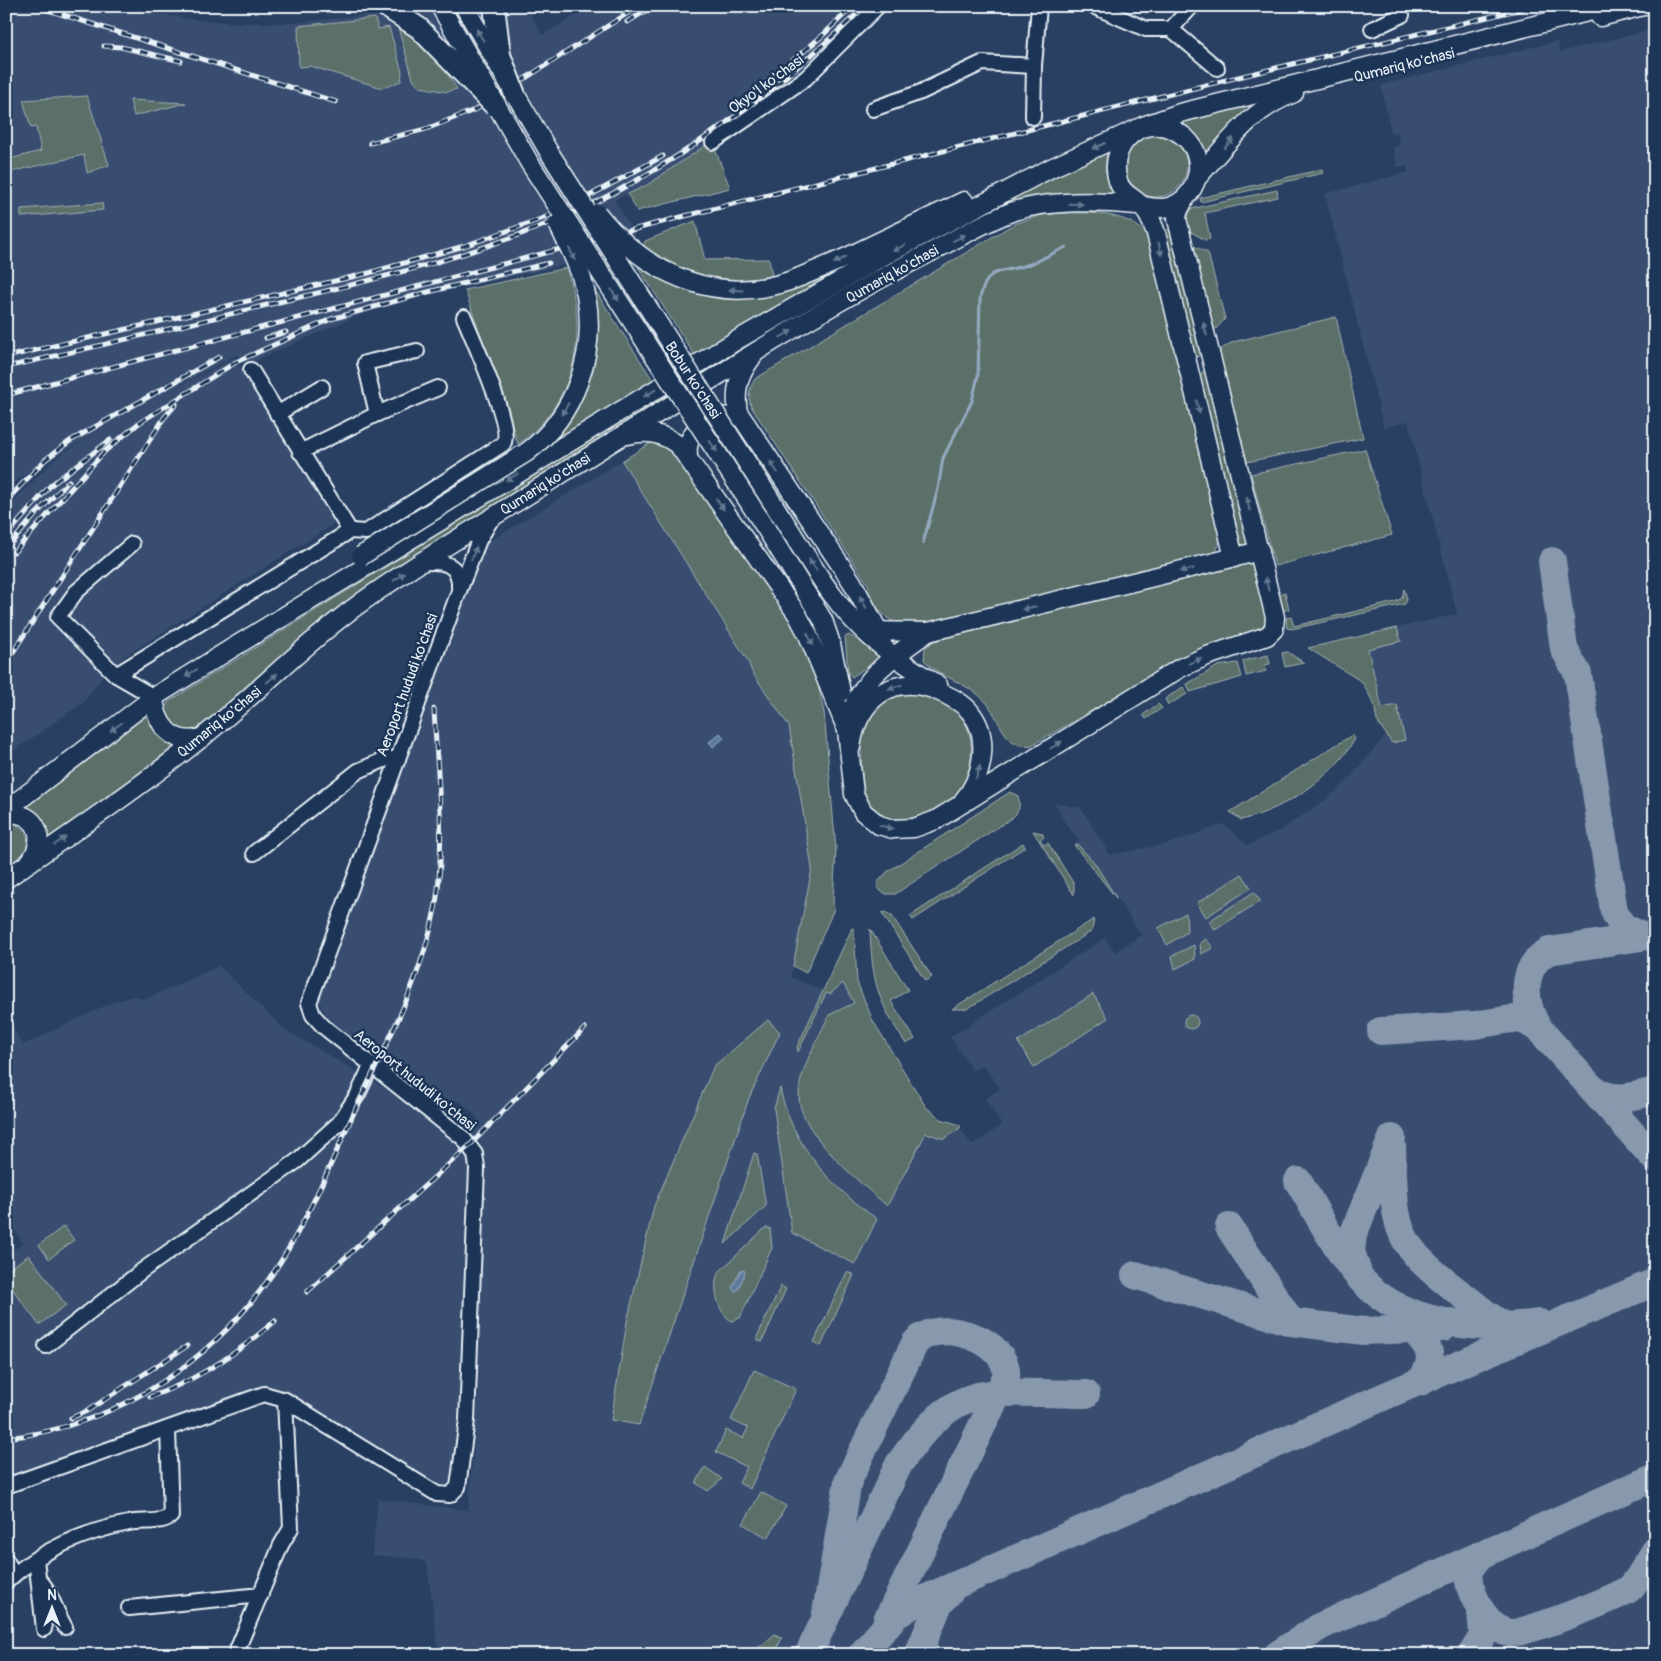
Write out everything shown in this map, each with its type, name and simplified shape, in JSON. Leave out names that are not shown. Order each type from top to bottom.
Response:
[{"type":"highway","points":[[385,6],[408,20],[427,36],[495,106]]},
{"type":"highway","points":[[494,6],[500,55],[514,95]]},
{"type":"main road","name":"Bobur ko'chasi","points":[[440,6],[495,106],[529,162],[808,592],[827,628],[835,660],[847,730]]},
{"type":"main road","name":"Bobur ko'chasi","points":[[464,6],[514,95],[549,152],[833,595],[880,641],[951,693],[971,711]]},
{"type":"main road","name":"Qumariq ko'chasi","points":[[6,812],[154,697],[229,650],[737,340],[890,253],[1051,168],[1143,126],[1180,113],[1612,6]]},
{"type":"main road","name":"Qumariq ko'chasi","points":[[6,879],[202,738],[350,611],[418,563],[758,350],[893,272],[1011,213],[1050,204],[1168,207],[1185,198],[1196,179],[1251,116],[1269,104],[1288,95],[1643,6]]},
{"type":"main road","name":"Qumariq ko'chasi","points":[[1140,205],[1127,195],[1120,185],[1116,162],[1125,142],[1143,126],[1163,126],[1184,136],[1197,157],[1196,179]]},
{"type":"main road","points":[[549,152],[601,218],[638,254],[675,276],[722,290],[758,290],[793,280],[840,261],[963,201],[1051,168]]},
{"type":"main road","points":[[229,650],[361,556],[532,448],[554,425],[574,393],[585,363],[588,345],[589,320],[586,295],[575,259],[529,162]]},
{"type":"main road","points":[[618,438],[638,432],[657,434],[672,441],[688,457],[797,614],[818,657],[847,730],[856,801],[863,812],[873,821],[886,827],[907,829],[928,823],[947,814],[1180,668],[1208,656],[1269,635],[1276,620],[1177,219],[1178,212],[1185,198]]},
{"type":"main road","points":[[1140,205],[1150,218],[1156,233],[1234,558]]},
{"type":"main road","points":[[758,350],[744,369],[738,382],[736,402],[743,422],[852,582],[880,641],[852,708],[847,730]]},
{"type":"main road","points":[[1188,367],[1212,361]]},
{"type":"main road","points":[[688,457],[688,443],[694,432],[705,423],[723,417],[737,418],[743,422]]},
{"type":"main road","points":[[880,641],[928,632],[1260,551]]},
{"type":"main road","points":[[880,641],[928,632]]},
{"type":"main road","points":[[850,755],[854,731],[863,714],[875,698],[891,687],[906,684],[925,686],[954,699],[971,711],[980,730],[981,761],[972,788],[947,814]]},
{"type":"main road","points":[[154,697],[160,722],[170,735],[182,740],[202,738]]},
{"type":"main road","points":[[6,812],[26,816],[37,829],[39,845],[29,863]]},
{"type":"street","name":"Okyo'l ko'chasi","points":[[713,142],[806,78],[878,6]]},
{"type":"street","points":[[1033,117],[1034,66],[1039,6]]},
{"type":"street","points":[[1093,6],[1146,28],[1171,29],[1217,68]]},
{"type":"street","points":[[1171,29],[1192,6]]},
{"type":"street","points":[[1372,28],[1404,16]]},
{"type":"street","points":[[873,109],[921,92],[982,63],[1034,66]]},
{"type":"street","points":[[122,678],[135,664],[350,531],[366,532],[506,440],[505,428],[494,390],[464,317]]},
{"type":"street","points":[[377,414],[365,363],[416,351]]},
{"type":"street","points":[[251,370],[350,531]]},
{"type":"street","points":[[277,414],[322,387]]},
{"type":"street","points":[[300,452],[377,414],[438,388]]},
{"type":"street","name":"Aeroport hududi ko'chasi","points":[[6,1486],[168,1430],[264,1394],[286,1400],[370,1451],[429,1490],[447,1495],[457,1489],[460,1480],[467,1420],[476,1158],[466,1140],[449,1125],[371,1066],[316,1020],[311,1011],[310,1001],[459,591],[479,540],[492,517]]},
{"type":"street","points":[[132,544],[76,592],[58,617],[122,678],[154,697]]},
{"type":"street","points":[[418,563],[441,562],[452,566],[459,576],[459,591]]},
{"type":"street","points":[[254,853],[358,771],[386,759],[398,759]]},
{"type":"street","points":[[46,1346],[143,1270],[297,1161],[339,1123],[358,1094],[371,1066]]},
{"type":"street","points":[[236,1655],[281,1545],[292,1528],[286,1400]]},
{"type":"street","points":[[6,1560],[10,1578],[36,1559],[73,1540],[106,1529],[171,1516],[168,1430]]},
{"type":"street","points":[[36,1559],[44,1630]]},
{"type":"street","points":[[39,1581],[47,1590],[64,1627]]},
{"type":"street","points":[[129,1608],[260,1595]]},
{"type":"shaded area","points":[[6,6],[117,6],[190,19],[237,23],[294,23],[365,15],[393,6],[526,6],[542,35],[592,6],[871,6],[805,71],[712,141],[647,185],[615,200],[638,242],[567,264],[408,300],[357,316],[245,365],[237,354],[160,396],[234,358],[337,522],[127,655],[108,669],[83,703],[13,751],[6,750],[6,510],[55,459],[103,428],[6,487]]},
{"type":"shaded area","points":[[1655,29],[1655,1655],[439,1655],[427,1563],[417,1559],[372,1555],[378,1499],[468,1510],[477,1413],[485,1155],[479,1141],[467,1132],[478,1119],[460,1101],[442,1102],[439,1104],[370,1058],[326,1015],[319,1002],[318,993],[481,549],[488,542],[622,461],[748,661],[752,672],[789,726],[812,868],[791,977],[830,994],[843,983],[866,1024],[872,1021],[926,1107],[941,1119],[960,1125],[960,1128],[972,1145],[1002,1125],[985,1099],[1000,1089],[983,1065],[973,1071],[950,1037],[1105,938],[1115,952],[1141,935],[1094,862],[1077,844],[1079,840],[1065,823],[1055,803],[1081,808],[1110,855],[1171,843],[1223,824],[1248,845],[1282,829],[1327,799],[1347,781],[1386,735],[1392,743],[1365,635],[1457,614],[1408,421],[1384,428],[1325,194],[1408,172],[1407,165],[1397,167],[1393,147],[1400,145],[1397,132],[1391,133],[1381,85],[1557,41],[1560,52]]},
{"type":"shaded area","points":[[720,733],[724,738],[713,747],[709,742]]},
{"type":"shaded area","points":[[219,966],[285,1030],[390,1091],[441,1128],[468,1158],[455,1481],[446,1489],[438,1489],[273,1389],[59,1463],[6,1478],[6,1255],[23,1243],[6,1216],[6,1027],[11,1024],[23,1045],[115,1001],[135,996],[143,1000]]},
{"type":"shaded area","points":[[744,1270],[745,1273],[738,1290],[734,1291],[732,1288],[740,1271]]},
{"type":"green space","points":[[407,15],[457,89],[447,92],[420,87],[413,79],[395,17]]},
{"type":"green space","points":[[375,18],[378,29],[389,27],[402,72],[401,81],[382,88],[310,66],[299,67],[298,26]]},
{"type":"green space","points":[[87,96],[109,165],[87,173],[84,155],[6,173],[6,160],[41,151],[36,127],[31,128],[23,100]]},
{"type":"green space","points":[[130,100],[186,103],[134,116]]},
{"type":"green space","points":[[1238,107],[1245,109],[1245,114],[1204,162],[1190,131],[1180,123]]},
{"type":"green space","points":[[1150,135],[1162,135],[1178,144],[1185,154],[1187,166],[1185,178],[1178,188],[1162,197],[1150,197],[1139,192],[1130,183],[1125,172],[1125,160],[1130,149],[1139,140]]},
{"type":"green space","points":[[712,141],[730,188],[637,211],[628,194],[647,185]]},
{"type":"green space","points":[[1107,151],[1105,170],[1114,195],[1043,197],[603,437],[354,595],[194,733],[170,728],[165,712],[168,702],[782,321],[932,238]]},
{"type":"green space","points":[[1323,169],[1323,173],[1201,202],[1200,198]]},
{"type":"green space","points":[[1277,190],[1278,197],[1205,213],[1210,239],[1205,240],[1188,230],[1186,220],[1191,209]]},
{"type":"green space","points":[[102,203],[103,210],[21,217],[21,209]]},
{"type":"green space","points":[[1065,213],[1100,214],[1123,219],[1143,230],[1150,239],[1218,528],[1219,541],[1217,548],[1212,556],[924,627],[895,622],[888,619],[872,600],[866,590],[869,586],[752,408],[749,397],[751,386],[755,379],[1014,224],[1042,215]]},
{"type":"green space","points":[[695,221],[705,260],[769,259],[775,294],[812,282],[856,262],[697,359],[638,267],[645,241]]},
{"type":"green space","points":[[1165,230],[1174,230],[1203,355],[1195,357]]},
{"type":"green space","points":[[1188,243],[1208,253],[1225,319],[1212,333]]},
{"type":"green space","points":[[566,268],[573,293],[576,317],[573,365],[565,387],[554,408],[538,427],[518,444],[465,290]]},
{"type":"green space","points":[[591,284],[656,385],[549,450],[546,446],[591,368],[596,345]]},
{"type":"green space","points":[[1336,317],[1363,438],[1247,462],[1218,351],[1233,342]]},
{"type":"green space","points":[[1202,372],[1207,373],[1249,544],[1247,546],[1240,544],[1200,377]]},
{"type":"green space","points":[[655,440],[679,457],[800,634],[814,668],[824,712],[836,850],[834,909],[806,973],[793,966],[812,868],[789,726],[752,672],[748,661],[622,461]]},
{"type":"green space","points":[[1365,449],[1392,535],[1275,566],[1251,474]]},
{"type":"green space","points":[[1246,562],[1252,564],[1255,569],[1266,615],[1266,621],[1261,628],[1178,661],[1032,745],[1015,743],[1004,731],[985,701],[971,689],[937,671],[924,660],[925,648],[935,640]]},
{"type":"green space","points":[[1404,589],[1407,599],[1405,604],[1292,629],[1287,628],[1286,618],[1291,617],[1294,626],[1395,602],[1402,598]]},
{"type":"green space","points":[[1285,592],[1289,609],[1283,611],[1279,594]]},
{"type":"green space","points":[[1397,628],[1401,641],[1368,649],[1382,708],[1397,705],[1405,740],[1392,743],[1377,721],[1374,704],[1362,682],[1308,648]]},
{"type":"green space","points":[[849,635],[875,650],[880,658],[852,677],[848,672],[845,637]]},
{"type":"green space","points":[[1288,652],[1304,663],[1285,667],[1282,653]]},
{"type":"green space","points":[[1268,655],[1270,664],[1265,665],[1266,671],[1246,676],[1243,661]]},
{"type":"green space","points":[[1238,663],[1242,677],[1190,692],[1187,684],[1218,666]]},
{"type":"green space","points":[[1183,687],[1187,694],[1168,705],[1165,699]]},
{"type":"green space","points":[[914,690],[943,702],[959,714],[965,723],[970,738],[970,766],[962,787],[945,803],[933,810],[906,819],[881,817],[872,810],[865,795],[861,761],[861,732],[863,723],[883,699]]},
{"type":"green space","points":[[1158,704],[1162,708],[1146,719],[1143,715]]},
{"type":"green space","points":[[151,715],[157,734],[176,746],[47,840],[45,830],[24,809],[145,717],[147,718]]},
{"type":"green space","points":[[1352,735],[1355,739],[1334,767],[1321,779],[1291,800],[1258,815],[1241,820],[1230,812]]},
{"type":"green space","points":[[1010,792],[1018,796],[1019,802],[1018,811],[1012,818],[895,894],[886,894],[878,889],[877,883],[887,872]]},
{"type":"green space","points":[[12,823],[24,831],[28,839],[28,849],[27,854],[6,868],[6,824]]},
{"type":"green space","points":[[1033,831],[1042,833],[1044,837],[1040,840],[1044,845],[1048,843],[1074,884],[1074,895]]},
{"type":"green space","points":[[1023,843],[1025,847],[913,920],[910,916]]},
{"type":"green space","points":[[1077,844],[1094,862],[1117,899],[1074,845]]},
{"type":"green space","points":[[1242,874],[1251,888],[1206,917],[1197,903]]},
{"type":"green space","points":[[1254,892],[1260,901],[1215,930],[1209,921]]},
{"type":"green space","points":[[886,912],[892,916],[932,977],[925,981],[882,913]]},
{"type":"green space","points":[[1186,913],[1187,932],[1167,945],[1158,928]]},
{"type":"green space","points":[[1094,919],[1092,931],[967,1009],[952,1009]]},
{"type":"green space","points":[[852,928],[854,929],[857,982],[873,1021],[926,1107],[941,1119],[960,1125],[960,1128],[944,1139],[926,1133],[887,1206],[847,1170],[819,1140],[801,1109],[799,1094],[802,1075],[829,1015],[854,1003],[843,983],[830,994],[826,993],[798,1052],[797,1047]]},
{"type":"green space","points":[[870,929],[908,990],[891,1001],[915,1039],[906,1044],[888,1015],[878,990],[872,963]]},
{"type":"green space","points":[[1206,939],[1213,948],[1201,954],[1200,943]]},
{"type":"green space","points":[[1194,945],[1195,959],[1175,969],[1172,956]]},
{"type":"green space","points":[[1093,994],[1108,1018],[1034,1067],[1018,1042]]},
{"type":"green space","points":[[1191,1015],[1196,1017],[1198,1022],[1196,1027],[1191,1029],[1186,1027],[1184,1022],[1186,1017]]},
{"type":"green space","points":[[768,1020],[780,1032],[749,1098],[639,1425],[611,1420],[627,1322],[654,1206],[714,1066]]},
{"type":"green space","points":[[780,1088],[794,1128],[815,1162],[844,1193],[877,1219],[855,1264],[792,1233],[774,1109]]},
{"type":"green space","points":[[754,1153],[757,1154],[766,1206],[725,1244]]},
{"type":"green space","points":[[64,1226],[74,1240],[49,1259],[39,1245]]},
{"type":"green space","points":[[765,1228],[770,1228],[772,1248],[740,1318],[732,1321],[723,1313],[717,1299],[716,1284],[719,1272]]},
{"type":"green space","points":[[29,1255],[66,1305],[39,1325],[6,1280],[6,1271]]},
{"type":"green space","points":[[847,1272],[854,1275],[821,1346],[814,1342]]},
{"type":"green space","points":[[781,1286],[786,1289],[762,1342],[756,1339]]},
{"type":"green space","points":[[754,1370],[796,1389],[750,1489],[739,1483],[747,1467],[716,1452],[726,1430],[743,1438],[748,1428],[731,1420]]},
{"type":"green space","points":[[705,1467],[722,1479],[708,1491],[696,1483]]},
{"type":"green space","points":[[761,1492],[786,1506],[768,1538],[743,1524]]},
{"type":"green space","points":[[775,1634],[782,1638],[774,1655],[750,1655]]},
{"type":"waterway","points":[[923,543],[938,489],[943,458],[972,401],[978,376],[980,298],[983,287],[987,280],[997,272],[1032,263],[1066,247]]},
{"type":"taxiway","points":[[1552,561],[1564,649],[1578,674],[1614,911],[1622,926],[1642,936]]},
{"type":"taxiway","points":[[1648,936],[1549,951],[1539,958],[1528,976],[1527,998],[1539,1029],[1655,1159]]},
{"type":"taxiway","points":[[1381,1031],[1475,1025],[1511,1019],[1524,1020],[1539,1029]]},
{"type":"taxiway","points":[[1592,1088],[1607,1096],[1615,1097],[1630,1097],[1655,1091]]},
{"type":"taxiway","points":[[1357,1270],[1351,1251],[1353,1235],[1392,1138]]},
{"type":"taxiway","points":[[1392,1147],[1394,1197],[1397,1216],[1402,1232],[1410,1247],[1438,1276],[1490,1316],[1508,1327]]},
{"type":"taxiway","points":[[1298,1181],[1346,1261],[1371,1289],[1392,1303],[1414,1314],[1464,1325],[1490,1326],[1540,1323]]},
{"type":"taxiway","points":[[1229,1227],[1291,1322]]},
{"type":"taxiway","points":[[1135,1275],[1291,1322],[1364,1331],[1443,1328]]},
{"type":"taxiway","points":[[861,1655],[895,1616],[915,1603],[1392,1393],[1655,1282]]},
{"type":"taxiway","points":[[1403,1320],[1423,1341],[1430,1355],[1426,1372],[1420,1382]]},
{"type":"taxiway","points":[[825,1619],[848,1481],[915,1343],[926,1335],[940,1331],[956,1332],[971,1336],[986,1343],[997,1353],[1005,1364],[1006,1377],[887,1620]]},
{"type":"taxiway","points":[[808,1655],[899,1464],[913,1444],[939,1416],[960,1403],[982,1395],[1011,1393],[1086,1394]]},
{"type":"taxiway","points":[[1277,1655],[1321,1626],[1655,1477]]},
{"type":"taxiway","points":[[1480,1555],[1469,1570],[1469,1583],[1472,1591],[1486,1618],[1499,1629],[1510,1633],[1533,1628],[1621,1594],[1632,1586],[1655,1551]]},
{"type":"taxiway","points":[[918,1655],[938,1606],[954,1586]]},
{"type":"taxiway","points":[[1471,1655],[1483,1636],[1481,1611]]},
{"type":"railway","points":[[36,6],[336,102]]},
{"type":"railway","points":[[370,143],[426,129],[477,109],[639,6]]},
{"type":"railway","points":[[627,22],[654,6]]},
{"type":"railway","points":[[748,98],[822,36],[853,6]]},
{"type":"railway","points":[[6,367],[356,284],[476,250],[554,221],[630,184],[702,140],[803,63],[865,6]]},
{"type":"railway","points":[[6,395],[685,216],[1226,80],[1534,6]]},
{"type":"railway","points":[[104,46],[121,47],[181,61]]},
{"type":"railway","points":[[6,357],[369,273],[464,246],[544,218],[663,156]]},
{"type":"railway","points":[[14,552],[105,451],[139,423],[236,362],[331,319],[428,292],[549,263]]},
{"type":"railway","points":[[266,338],[286,332]]},
{"type":"railway","points":[[6,501],[46,459],[70,441],[219,357]]},
{"type":"railway","points":[[6,663],[164,418],[176,404]]},
{"type":"railway","points":[[6,536],[51,485],[110,440]]},
{"type":"railway","points":[[6,549],[37,513],[69,481]]},
{"type":"railway","points":[[6,1438],[48,1431],[89,1419],[127,1402],[164,1381],[198,1356],[228,1327],[256,1296],[292,1243],[392,1033],[423,957],[430,931],[439,880],[441,831],[434,709]]},
{"type":"railway","points":[[307,1292],[470,1145],[585,1028]]},
{"type":"railway","points":[[150,1397],[216,1365],[232,1355],[275,1321]]},
{"type":"railway","points":[[71,1418],[87,1411],[187,1346]]}]
